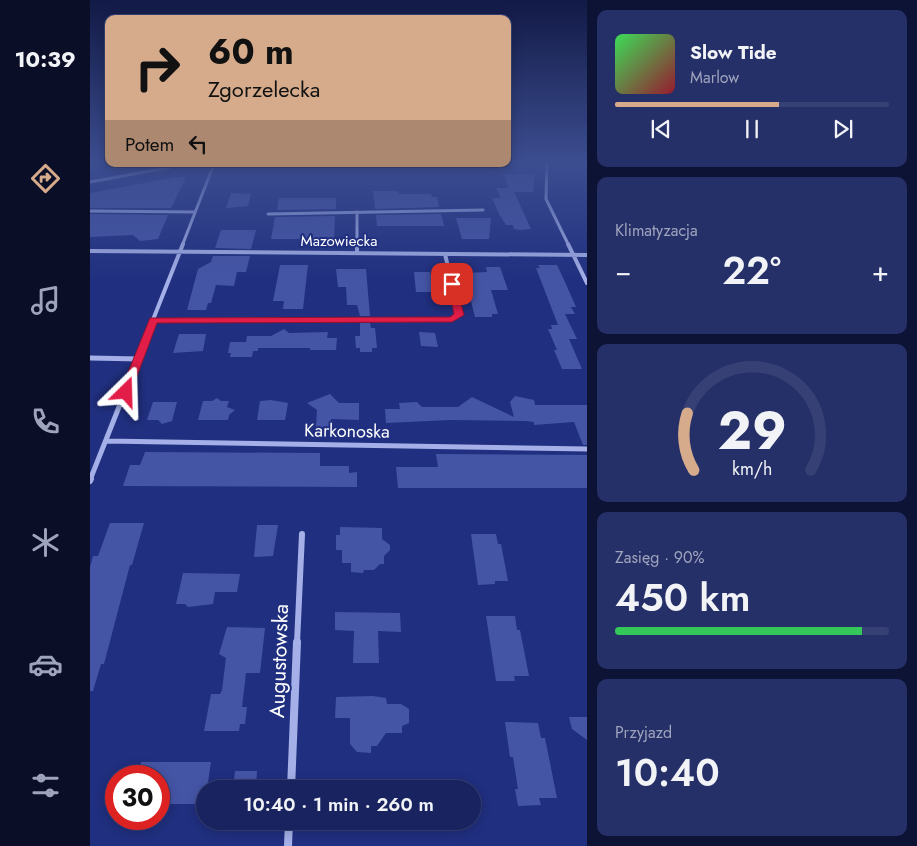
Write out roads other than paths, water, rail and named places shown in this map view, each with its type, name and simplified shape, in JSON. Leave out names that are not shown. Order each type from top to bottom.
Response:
[{"type":"street","points":[[90,481],[199,201]]},
{"type":"street","points":[[547,201],[587,283]]},
{"type":"street","points":[[268,214],[483,210]]},
{"type":"street","points":[[90,211],[195,212]]},
{"type":"street","points":[[357,212],[357,252]]},
{"type":"street","name":"Mazowiecka","points":[[90,251],[587,255]]},
{"type":"street","points":[[153,320],[452,320],[459,315],[445,254]]},
{"type":"street","points":[[90,358],[139,359]]},
{"type":"street","name":"Karkonoska","points":[[106,442],[587,449]]},
{"type":"street","name":"Augustowska","points":[[291,780],[302,534]]},
{"type":"street","points":[[288,846],[289,830]]}]
